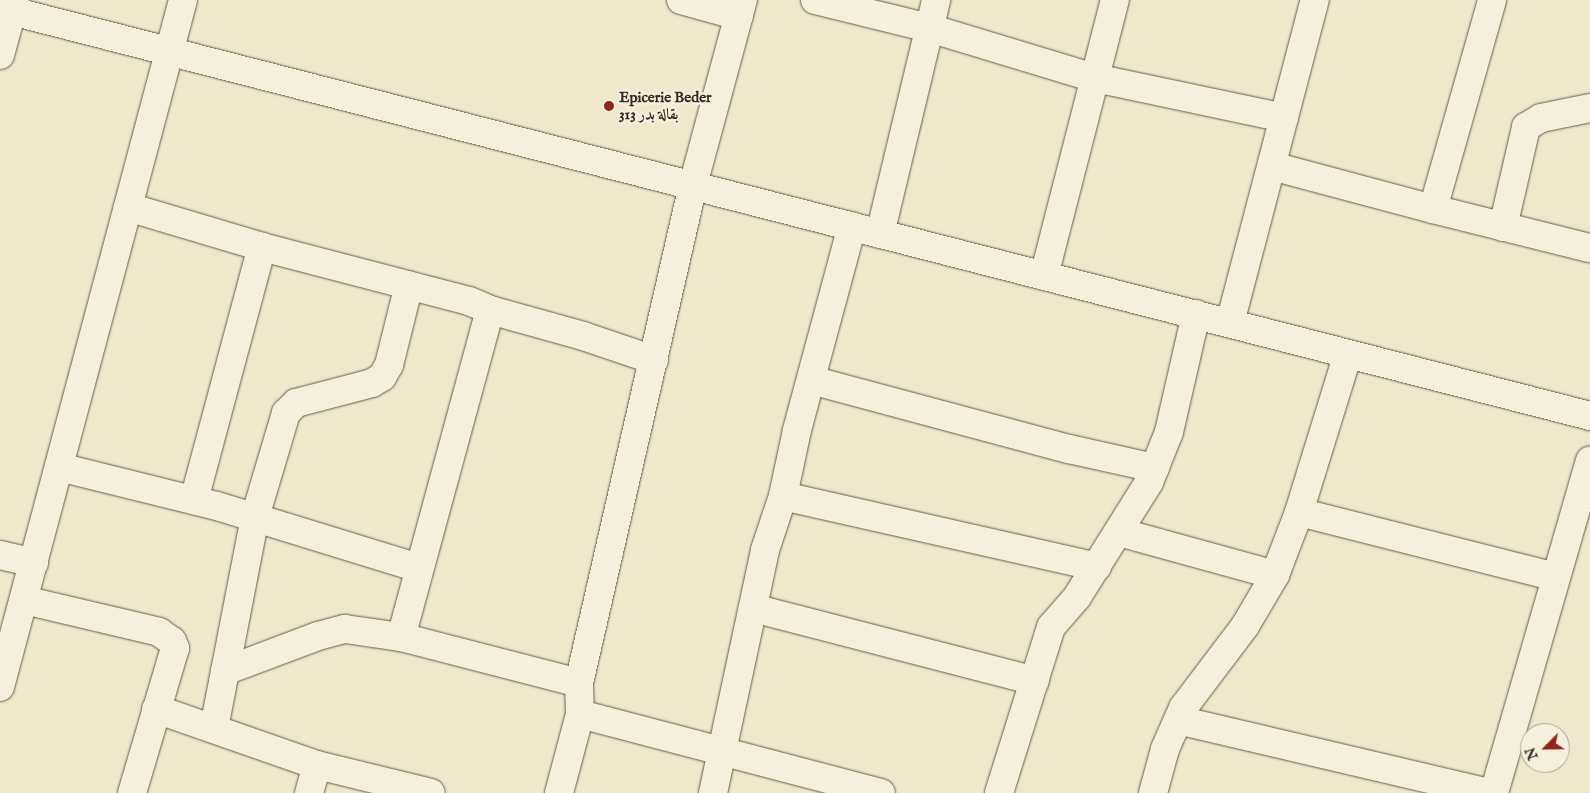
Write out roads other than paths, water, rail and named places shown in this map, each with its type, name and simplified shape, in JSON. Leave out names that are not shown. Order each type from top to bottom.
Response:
[{"type":"street","points":[[0,687],[183,0]]},
{"type":"street","points":[[559,793],[580,714],[579,683],[693,185],[741,8],[681,0]]},
{"type":"street","points":[[815,0],[929,28],[1095,78],[1284,118]]},
{"type":"street","points":[[880,234],[936,0]]},
{"type":"street","points":[[1044,276],[1115,0]]},
{"type":"street","points":[[1230,324],[1314,0]]},
{"type":"street","points":[[1432,209],[1492,0]]},
{"type":"street","points":[[0,55],[9,7],[169,52],[1590,416]]},
{"type":"street","points":[[1503,227],[1526,127],[1541,118],[1590,108]]},
{"type":"street","points":[[1272,166],[1432,209],[1590,248]]},
{"type":"street","points":[[128,207],[262,248],[469,301],[490,310],[583,336],[654,360]]},
{"type":"street","points":[[712,793],[765,550],[783,496],[811,380],[852,226]]},
{"type":"street","points":[[194,500],[262,248]]},
{"type":"street","points":[[214,728],[256,518],[286,413],[296,403],[372,383],[382,377],[389,365],[409,285]]},
{"type":"street","points":[[402,637],[419,568],[490,310]]},
{"type":"street","points":[[999,793],[1052,627],[1077,597],[1098,567],[1149,482],[1155,468],[1169,432],[1196,314]]},
{"type":"street","points":[[1153,793],[1165,749],[1184,708],[1245,626],[1275,575],[1300,512],[1348,354]]},
{"type":"street","points":[[811,380],[1069,449],[1155,468]]},
{"type":"street","points":[[1494,793],[1590,461]]},
{"type":"street","points":[[59,467],[194,500],[419,568]]},
{"type":"street","points":[[783,496],[1098,567]]},
{"type":"street","points":[[1300,512],[1556,576]]},
{"type":"street","points":[[1119,532],[1275,575]]},
{"type":"street","points":[[0,555],[34,563]]},
{"type":"street","points":[[24,600],[158,632],[172,641],[175,648],[132,793]]},
{"type":"street","points":[[753,608],[1035,681]]},
{"type":"street","points":[[225,671],[318,636],[345,629],[402,637],[579,683]]},
{"type":"street","points":[[156,709],[317,765],[396,789],[431,793]]},
{"type":"street","points":[[580,714],[881,793]]},
{"type":"street","points":[[1178,720],[1489,793]]},
{"type":"street","points":[[309,793],[317,765]]},
{"type":"place","name":"Epicerie Beder 313 بقالة بدر","points":[[609,106]]}]
